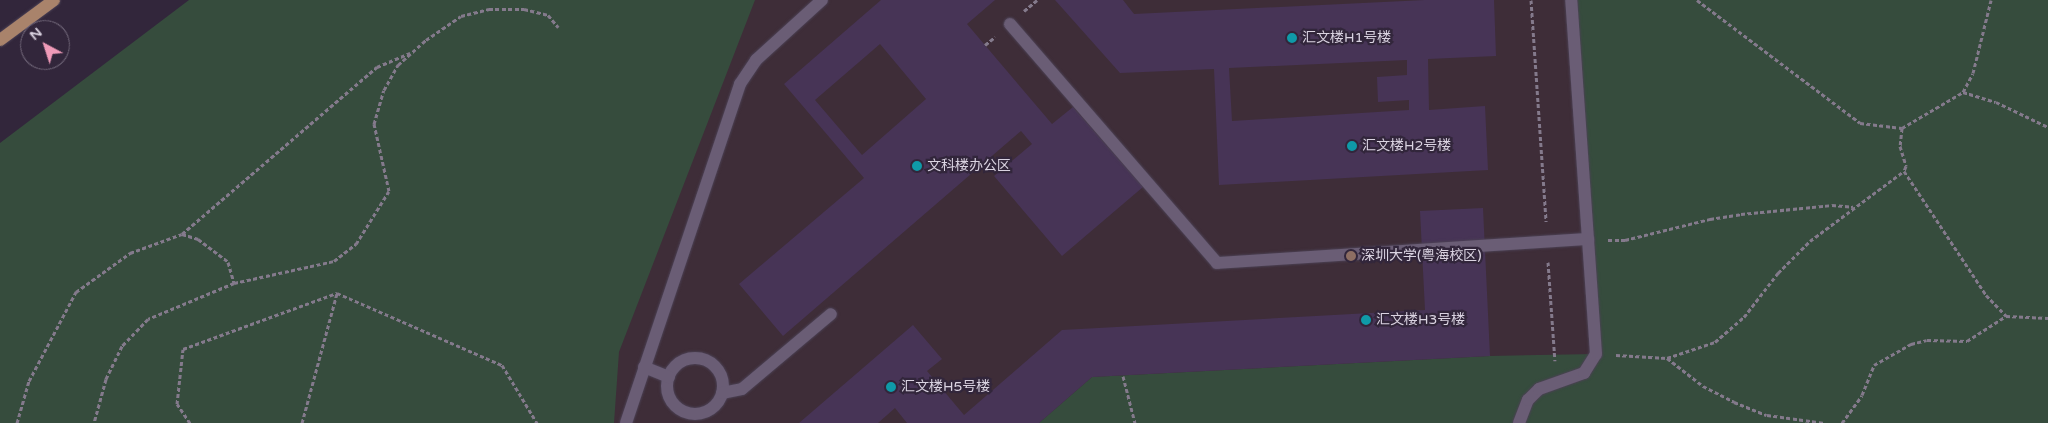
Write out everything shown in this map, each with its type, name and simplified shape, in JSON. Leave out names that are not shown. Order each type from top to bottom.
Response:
[{"type":"main road","points":[[0,40],[54,0]]},
{"type":"street","points":[[626,423],[740,84],[781,36],[822,0]]},
{"type":"street","points":[[1519,423],[1528,400],[1539,390],[1556,381],[1584,373],[1596,354],[1571,0]]},
{"type":"street","points":[[1010,24],[1217,263],[1588,239]]},
{"type":"street","points":[[722,393],[742,389],[831,314]]},
{"type":"street","points":[[700,359],[708,361],[721,375],[722,393],[712,408],[696,414],[687,413],[679,409],[669,394],[669,377],[681,362],[700,359]]},
{"type":"street","points":[[644,367],[669,377]]},
{"type":"path","points":[[1532,0],[1556,381]]},
{"type":"path","points":[[1697,0],[1860,122],[1902,128],[1963,92],[1973,73],[1991,0]]},
{"type":"path","points":[[94,423],[106,379],[122,346],[148,319],[234,283],[334,260],[356,244],[389,191],[374,124],[384,90],[398,65],[412,52],[461,16],[489,9],[524,9],[548,15],[558,27]]},
{"type":"path","points":[[17,423],[29,381],[76,292],[130,253],[182,234],[377,67],[412,52]]},
{"type":"path","points":[[1963,92],[1996,102],[2048,128]]},
{"type":"path","points":[[1596,354],[1667,358],[1714,342],[1744,317],[1778,273],[1810,241],[1853,207],[1904,171],[1906,166],[1900,146],[1902,128]]},
{"type":"path","points":[[1904,171],[1986,295],[2006,316]]},
{"type":"path","points":[[1588,239],[1625,240],[1710,218],[1741,214],[1832,205],[1853,207]]},
{"type":"path","points":[[182,234],[198,239],[228,262],[234,283]]},
{"type":"path","points":[[190,423],[177,404],[183,349],[337,293],[502,365],[537,423]]},
{"type":"path","points":[[302,423],[337,293]]},
{"type":"path","points":[[1842,423],[1862,395],[1874,365],[1918,342],[1967,341],[2006,316],[2048,318]]},
{"type":"path","points":[[1667,358],[1703,386],[1734,402],[1767,415],[1824,423]]},
{"type":"path","points":[[1124,376],[1135,423]]},
{"type":"shaded area","name":"深圳大学(粤海校区)","points":[[750,0],[2048,0],[2048,423],[592,423]]},
{"type":"green space","points":[[189,0],[755,0],[619,352],[614,423],[0,423],[0,143]]},
{"type":"green space","points":[[1571,0],[2048,0],[2048,423],[1039,423],[1092,377],[1490,356],[1596,354]]},
{"type":"building","name":"文科楼办公区","points":[[881,0],[995,0],[967,24],[1052,124],[1073,107],[1143,187],[1062,256],[994,176],[1032,144],[1021,131],[783,336],[739,284],[864,178],[784,84]],"holes":[[[880,44],[926,99],[862,155],[815,100]]]},
{"type":"building","points":[[1055,0],[1123,0],[1134,14],[1425,0],[1494,0],[1496,56],[1428,59],[1429,110],[1485,106],[1488,170],[1219,185],[1214,69],[1120,73]],"holes":[[[1407,60],[1407,75],[1377,77],[1378,102],[1409,100],[1409,110],[1232,121],[1229,68]]]},
{"type":"building","name":"汇文楼H3号楼","points":[[1483,208],[1490,356],[1092,377],[1039,423],[907,423],[895,408],[878,423],[799,423],[913,325],[942,359],[927,371],[964,415],[1062,330],[1425,310],[1420,211]]},
{"type":"place","name":"汇文楼H1号楼","points":[[1292,38]]},
{"type":"place","name":"汇文楼H2号楼","points":[[1352,146]]},
{"type":"place","name":"文科楼办公区","points":[[917,166]]},
{"type":"place","name":"深圳大学(粤海校区)","points":[[1351,256]]},
{"type":"place","name":"汇文楼H3号楼","points":[[1366,320]]},
{"type":"place","name":"汇文楼H5号楼","points":[[891,387]]}]
